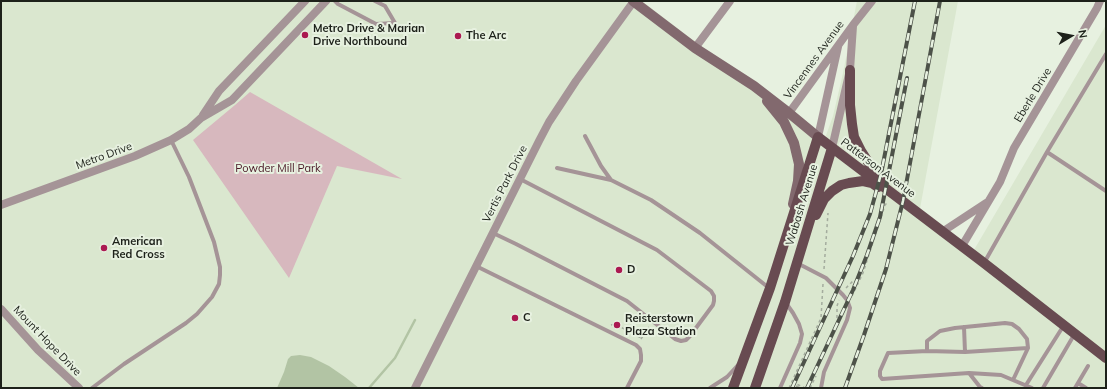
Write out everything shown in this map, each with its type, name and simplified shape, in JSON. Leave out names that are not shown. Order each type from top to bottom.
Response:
[{"type":"main road","name":"Patterson Avenue","points":[[633,1],[695,48],[754,86],[832,148],[962,246],[1106,358]]},
{"type":"main road","points":[[850,70],[850,105],[854,137],[870,165],[895,196]]},
{"type":"main road","points":[[754,86],[784,122],[794,144],[799,164],[798,181],[786,238]]},
{"type":"main road","name":"Wabash Avenue","points":[[733,388],[770,288],[818,137]]},
{"type":"main road","name":"Wabash Avenue","points":[[755,388],[785,302],[832,148]]},
{"type":"main road","points":[[803,242],[824,199],[841,185],[863,181],[872,183],[895,196]]},
{"type":"street","points":[[296,10],[297,1]]},
{"type":"street","name":"Metro Drive","points":[[201,118],[219,90],[305,1]]},
{"type":"street","name":"Metro Drive","points":[[3,203],[135,156],[171,140],[201,118],[232,100],[326,1]]},
{"type":"street","name":"Vertis Park Drive","points":[[417,387],[476,265],[549,122],[576,81],[633,1]]},
{"type":"street","points":[[695,48],[730,1]]},
{"type":"street","name":"Vincennes Avenue","points":[[789,113],[872,1]]},
{"type":"street","name":"Eberle Drive","points":[[962,246],[1000,182],[1014,148],[1100,1]]},
{"type":"street","name":"Wabash Avenue","points":[[832,148],[850,70],[853,25]]},
{"type":"street","name":"Wabash Avenue","points":[[818,137],[839,45]]},
{"type":"street","name":"Eberle Drive","points":[[942,232],[988,202]]},
{"type":"street","name":"Mount Hope Drive","points":[[1,309],[33,345],[78,388]]},
{"type":"lane","points":[[335,1],[376,24],[395,24],[385,6],[375,1]]},
{"type":"lane","points":[[984,263],[1106,54]]},
{"type":"lane","points":[[585,136],[601,166],[611,180]]},
{"type":"lane","points":[[92,388],[197,314],[212,297],[219,284],[220,267],[214,242],[189,177],[171,140]]},
{"type":"lane","points":[[1048,152],[1106,191]]},
{"type":"lane","points":[[557,168],[611,180],[651,200],[700,233],[770,288]]},
{"type":"lane","points":[[492,233],[627,301],[675,339],[681,341],[686,340],[690,336],[713,305],[714,296],[711,292],[657,250],[520,179]]},
{"type":"lane","points":[[797,262],[826,278],[847,300],[850,308],[847,320],[824,372],[822,388]]},
{"type":"lane","points":[[476,265],[636,345],[640,349],[641,361],[627,388]]},
{"type":"lane","points":[[780,388],[800,343],[802,334],[794,313],[785,302]]},
{"type":"lane","points":[[927,351],[927,341],[940,331],[1005,323],[1012,324],[1027,339],[1028,348],[1013,380]]},
{"type":"lane","points":[[1026,385],[1064,325]]},
{"type":"lane","points":[[964,327],[965,352]]},
{"type":"lane","points":[[1043,388],[1075,333]]},
{"type":"lane","points":[[1028,348],[965,352],[927,351],[888,353],[880,371],[882,380],[969,373],[1002,374],[1032,388]]},
{"type":"lane","points":[[710,388],[726,377],[745,358]]},
{"type":"lane","points":[[1075,388],[1088,366]]},
{"type":"lane","points":[[969,373],[982,388]]},
{"type":"lane","points":[[1078,383],[1086,388]]},
{"type":"path","points":[[824,269],[828,210]]},
{"type":"path","points":[[844,290],[853,281]]},
{"type":"path","points":[[789,388],[821,318],[824,282]]},
{"type":"path","points":[[837,318],[839,298]]},
{"type":"path","points":[[636,345],[654,322]]},
{"type":"path","points":[[608,326],[615,324],[641,338]]},
{"type":"path","points":[[792,382],[800,387]]},
{"type":"path","points":[[796,386],[805,388]]},
{"type":"shaded area","points":[[1,1],[642,1],[824,141],[833,116],[857,1],[958,1],[919,214],[971,255],[1106,25],[1106,388],[1,388]]},
{"type":"shaded area","points":[[300,355],[311,357],[329,366],[359,388],[277,388],[288,359],[291,356]]},
{"type":"green space","name":"Powder Mill Park","points":[[250,92],[402,179],[337,166],[289,278],[193,140]]},
{"type":"waterway","points":[[369,388],[395,358],[415,320]]},
{"type":"railway","points":[[792,388],[853,256],[870,214],[881,174],[915,1]]},
{"type":"railway","points":[[845,388],[886,269],[903,201],[940,1]]},
{"type":"railway","points":[[807,388],[853,290],[880,217],[907,78]]},
{"type":"place","name":"Metro Drive & Marian Drive Northbound","points":[[305,35]]},
{"type":"place","name":"The Arc","points":[[458,36]]},
{"type":"place","name":"American Red Cross","points":[[104,248]]},
{"type":"place","name":"D","points":[[619,270]]},
{"type":"place","name":"C","points":[[515,318]]},
{"type":"place","name":"Reisterstown Plaza Station","points":[[617,325]]}]
